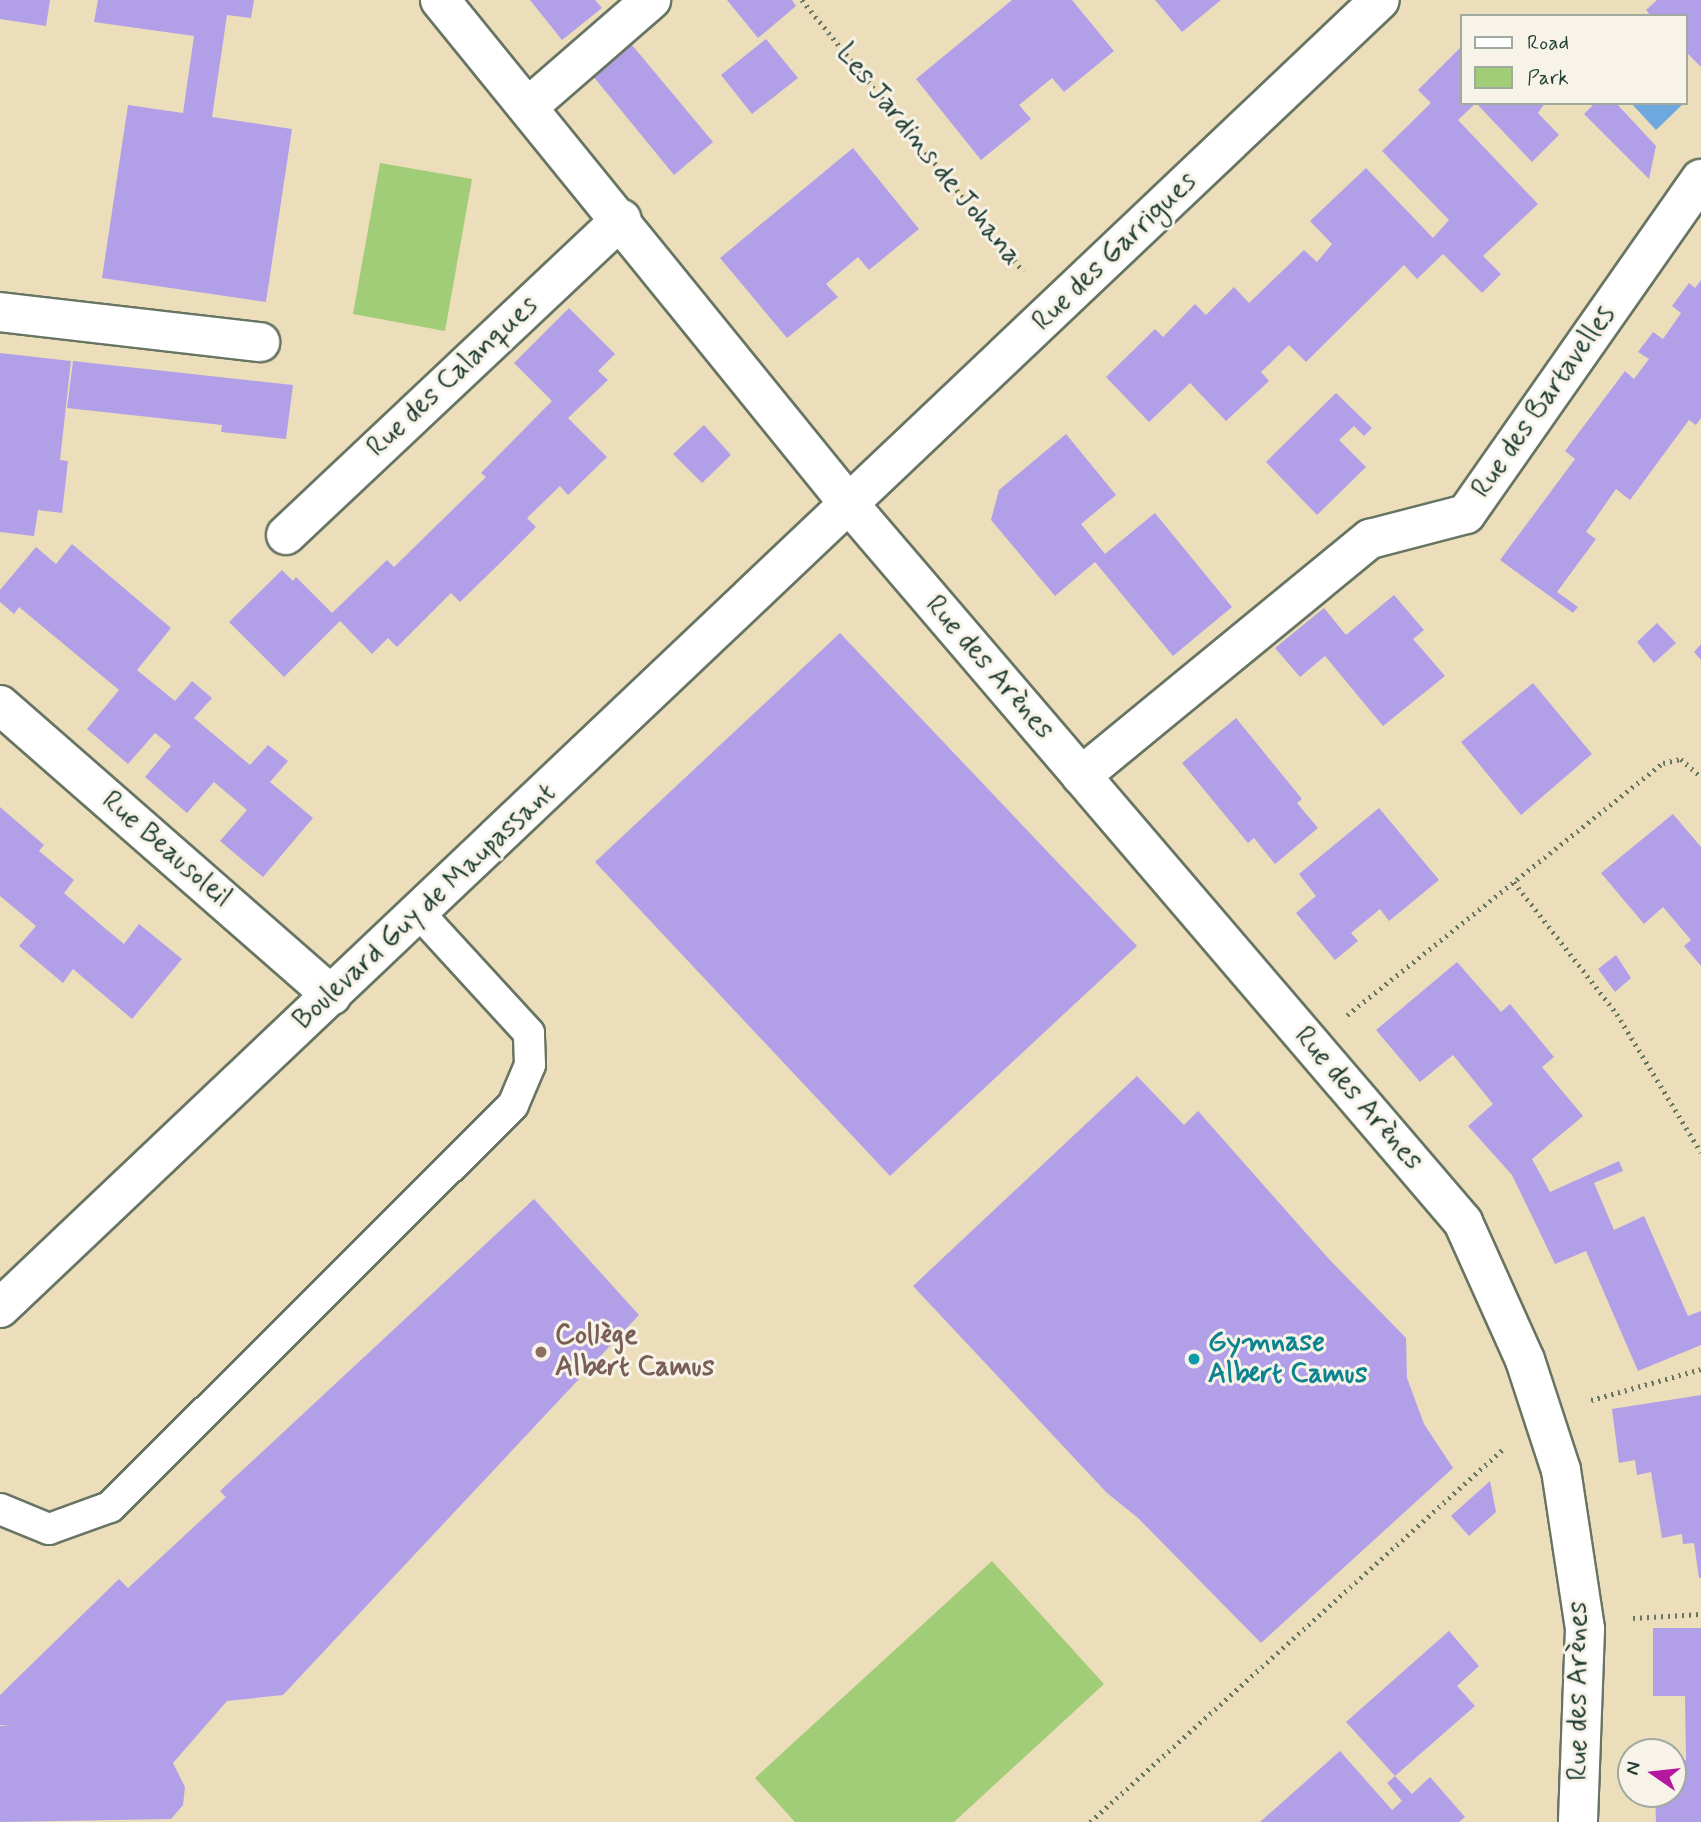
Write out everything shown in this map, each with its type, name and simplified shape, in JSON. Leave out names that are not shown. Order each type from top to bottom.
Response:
[{"type":"street","points":[[440,0],[621,219],[849,505]]},
{"type":"street","points":[[529,106],[651,0]]},
{"type":"street","name":"Rue des Garrigues","points":[[849,505],[1380,0]]},
{"type":"street","name":"Rue des Bartavelles","points":[[1081,776],[1370,539],[1466,514],[1701,179]]},
{"type":"street","name":"Rue des Calanques","points":[[286,535],[621,219]]},
{"type":"street","points":[[0,312],[260,342]]},
{"type":"street","name":"Rue des Arènes","points":[[849,505],[1463,1222],[1525,1360],[1561,1470],[1585,1629],[1578,1822]]},
{"type":"street","name":"Boulevard Guy de Maupassant","points":[[0,1308],[849,505]]},
{"type":"street","name":"Rue Beausoleil","points":[[0,705],[332,996]]},
{"type":"lane","points":[[0,1509],[49,1529],[110,1507],[513,1105],[530,1065],[529,1033],[419,913]]},
{"type":"path","name":"Les Jardins de Johana","points":[[802,0],[1054,310]]},
{"type":"path","points":[[1311,1044],[1663,763],[1681,759],[1701,777]]},
{"type":"path","points":[[1514,882],[1616,1014],[1701,1152]]},
{"type":"path","points":[[1090,1822],[1543,1413],[1701,1369]]},
{"type":"path","points":[[1585,1629],[1628,1618],[1701,1614]]},
{"type":"green space","points":[[380,163],[472,179],[445,331],[353,314]]},
{"type":"green space","points":[[992,1561],[1104,1684],[954,1822],[795,1822],[755,1778]]},
{"type":"water","points":[[1633,105],[1682,105],[1656,130]]},
{"type":"building","points":[[0,0],[50,0],[46,26],[0,19]]},
{"type":"building","points":[[98,0],[254,0],[251,18],[227,15],[212,117],[292,129],[266,302],[102,278],[128,105],[183,113],[194,36],[94,22]]},
{"type":"building","points":[[530,0],[595,0],[602,8],[562,40]]},
{"type":"building","points":[[727,0],[792,0],[796,6],[758,38]]},
{"type":"building","points":[[1012,0],[1072,0],[1114,51],[1064,92],[1052,78],[1019,105],[1031,119],[981,160],[916,79]]},
{"type":"building","points":[[1155,0],[1221,0],[1182,32]]},
{"type":"building","points":[[1657,0],[1701,0],[1701,67],[1687,53],[1687,14],[1649,14],[1646,10]]},
{"type":"building","points":[[627,39],[713,142],[674,175],[588,70]]},
{"type":"building","points":[[766,39],[798,78],[752,114],[721,75]]},
{"type":"building","points":[[1460,48],[1460,105],[1474,105],[1458,120],[1538,204],[1483,256],[1501,274],[1482,293],[1443,254],[1417,279],[1404,265],[1306,362],[1289,345],[1261,372],[1269,381],[1226,421],[1190,383],[1149,422],[1106,377],[1155,329],[1163,337],[1195,304],[1206,315],[1234,287],[1249,303],[1304,250],[1317,262],[1332,244],[1310,221],[1366,168],[1433,238],[1449,220],[1382,151],[1431,103],[1418,90]]},
{"type":"building","points":[[1478,105],[1544,105],[1538,113],[1559,135],[1532,162]]},
{"type":"building","points":[[1593,105],[1618,105],[1656,146],[1649,179],[1584,114]]},
{"type":"building","points":[[853,148],[919,229],[869,270],[858,257],[826,284],[838,297],[787,338],[720,258]]},
{"type":"building","points":[[1701,280],[1701,418],[1696,425],[1689,420],[1630,500],[1616,489],[1586,532],[1596,539],[1557,592],[1578,607],[1573,613],[1500,560],[1575,459],[1565,451],[1625,371],[1634,379],[1649,359],[1638,352],[1653,332],[1663,339],[1681,313],[1672,306],[1689,283],[1695,288]]},
{"type":"building","points":[[569,308],[615,354],[598,371],[608,380],[568,418],[607,457],[568,495],[560,486],[527,518],[536,527],[498,565],[460,602],[451,593],[397,647],[388,638],[372,654],[340,621],[284,677],[229,622],[282,570],[293,581],[296,577],[332,613],[387,560],[394,567],[486,477],[481,473],[552,401],[514,363]]},
{"type":"building","points":[[0,353],[71,361],[60,460],[68,461],[62,513],[38,510],[34,536],[0,532]]},
{"type":"building","points":[[73,361],[293,385],[286,439],[221,432],[222,425],[67,408]]},
{"type":"building","points":[[1336,393],[1372,428],[1364,436],[1354,426],[1339,440],[1366,467],[1317,515],[1266,462]]},
{"type":"building","points":[[704,425],[731,455],[702,483],[673,454]]},
{"type":"building","points":[[1066,434],[1116,495],[1081,524],[1105,554],[1155,513],[1232,607],[1173,656],[1095,562],[1055,596],[991,520],[999,490]]},
{"type":"building","points":[[72,544],[171,628],[137,670],[175,701],[192,681],[212,698],[194,718],[250,765],[268,745],[288,761],[270,782],[313,818],[263,877],[220,841],[247,810],[214,782],[187,813],[145,777],[171,746],[155,733],[128,764],[87,729],[119,690],[19,607],[14,614],[0,602],[0,590],[36,547],[56,564]]},
{"type":"building","points":[[1394,595],[1424,630],[1413,639],[1445,676],[1383,726],[1325,656],[1300,677],[1275,648],[1324,608],[1346,635]]},
{"type":"building","points":[[1657,623],[1676,643],[1654,663],[1637,642]]},
{"type":"building","points":[[840,633],[1137,946],[890,1176],[595,862]]},
{"type":"building","points":[[1701,644],[1701,660],[1694,652]]},
{"type":"building","points":[[1533,683],[1592,754],[1521,815],[1461,742]]},
{"type":"building","points":[[1236,718],[1302,799],[1297,803],[1318,828],[1275,864],[1254,838],[1248,843],[1182,763]]},
{"type":"building","points":[[0,807],[44,845],[39,851],[74,880],[64,893],[107,930],[124,944],[139,924],[182,959],[132,1019],[73,969],[63,983],[19,946],[36,926],[0,896]]},
{"type":"building","points":[[1379,808],[1439,880],[1389,921],[1380,909],[1351,933],[1358,941],[1335,960],[1296,913],[1316,896],[1299,874]]},
{"type":"building","points":[[1673,814],[1701,847],[1701,966],[1684,946],[1691,940],[1663,907],[1644,924],[1601,873]]},
{"type":"building","points":[[1616,955],[1631,978],[1615,992],[1598,969]]},
{"type":"building","points":[[1457,962],[1501,1012],[1510,1004],[1554,1057],[1542,1067],[1583,1116],[1532,1159],[1550,1192],[1619,1161],[1623,1171],[1594,1183],[1614,1230],[1644,1216],[1688,1316],[1701,1311],[1701,1345],[1638,1371],[1586,1251],[1555,1264],[1512,1175],[1468,1126],[1493,1104],[1453,1055],[1420,1082],[1376,1030]]},
{"type":"building","name":"Gymnase Albert Camus","points":[[1137,1076],[1184,1125],[1198,1111],[1328,1258],[1406,1338],[1407,1378],[1424,1424],[1453,1468],[1261,1643],[1138,1518],[1107,1493],[913,1286]]},
{"type":"building","points":[[534,1199],[639,1315],[283,1695],[227,1701],[173,1763],[185,1787],[183,1805],[171,1819],[0,1822],[0,1726],[10,1725],[0,1725],[0,1695],[119,1579],[128,1588],[226,1497],[220,1491]]},
{"type":"building","points":[[1701,1395],[1699,1578],[1694,1543],[1683,1544],[1682,1534],[1662,1538],[1651,1472],[1637,1475],[1635,1460],[1619,1463],[1612,1409]]},
{"type":"building","points":[[1490,1481],[1496,1512],[1469,1536],[1451,1516]]},
{"type":"building","points":[[1653,1628],[1701,1628],[1701,1822],[1656,1822],[1656,1808],[1687,1808],[1687,1738],[1685,1696],[1653,1696]]},
{"type":"building","points":[[1449,1631],[1479,1666],[1457,1686],[1475,1706],[1395,1776],[1346,1722]]},
{"type":"building","points":[[1340,1751],[1392,1810],[1402,1801],[1387,1783],[1395,1776],[1412,1794],[1430,1777],[1465,1817],[1459,1822],[1260,1822]]},
{"type":"place","name":"Collège Albert Camus","points":[[541,1352]]},
{"type":"place","name":"Gymnase Albert Camus","points":[[1194,1359]]}]
